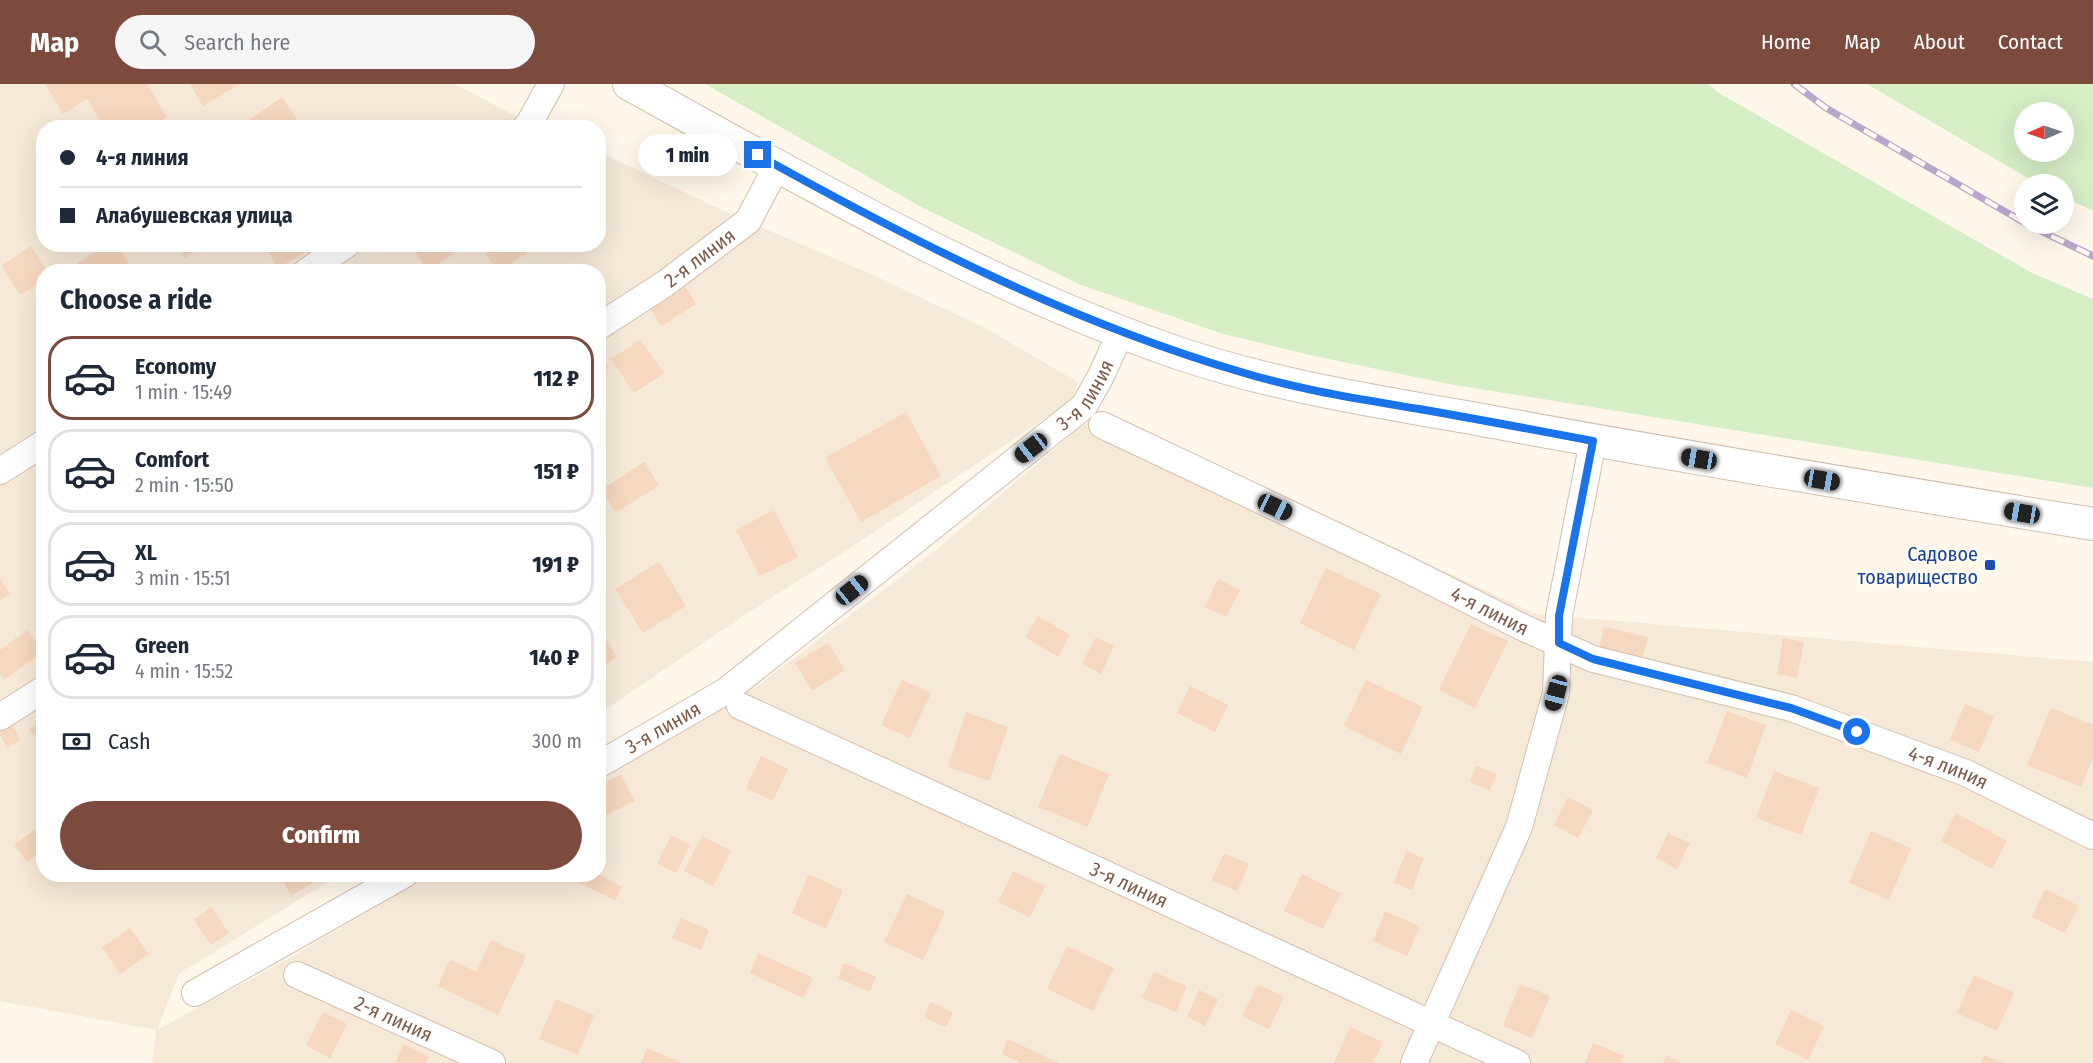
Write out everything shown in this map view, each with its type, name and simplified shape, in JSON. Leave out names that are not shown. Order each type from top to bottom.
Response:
[{"type":"street","points":[[531,120],[551,84]]},
{"type":"street","points":[[628,84],[777,166],[961,262],[1121,331],[1178,353],[1244,373],[1352,398],[1593,441],[2093,524]]},
{"type":"street","name":"2-я линия","points":[[606,322],[666,283],[748,221],[777,166]]},
{"type":"street","points":[[318,264],[335,252]]},
{"type":"street","name":"3-я линия","points":[[606,760],[726,691],[1084,406],[1101,376],[1121,331]]},
{"type":"street","name":"4-я линия","points":[[1102,425],[1593,659],[1791,708],[1966,773],[2093,836]]},
{"type":"street","points":[[1414,1063],[1520,827],[1556,693],[1559,616],[1593,441]]},
{"type":"street","points":[[0,471],[36,448]]},
{"type":"street","points":[[0,717],[36,694]]},
{"type":"street","name":"3-я линия","points":[[740,706],[1517,1063]]},
{"type":"street","points":[[195,993],[391,882]]},
{"type":"street","name":"2-я линия","points":[[297,975],[492,1063]]},
{"type":"shaded area","points":[[0,84],[455,84],[527,120],[36,120],[36,252],[606,252],[606,155],[985,328],[1078,382],[1071,401],[847,550],[746,614],[606,709],[606,264],[36,264],[36,882],[328,882],[179,974],[157,1030],[293,956],[417,882],[606,882],[606,772],[756,687],[936,550],[1099,411],[1536,614],[2093,662],[2093,1063],[152,1063],[156,1030],[0,1001]]},
{"type":"green space","points":[[705,84],[1708,84],[1719,93],[2032,273],[2093,299],[2093,488],[1449,384],[1314,356],[1223,334],[1081,285],[923,208]]},
{"type":"green space","points":[[1867,84],[2093,84],[2093,211],[2074,202],[2074,174],[2021,174]]},
{"type":"building","points":[[45,84],[147,84],[167,117],[162,120],[100,120],[87,99],[63,114]]},
{"type":"building","points":[[190,84],[240,84],[203,106]]},
{"type":"building","points":[[282,97],[298,120],[249,120]]},
{"type":"building","points":[[31,246],[43,264],[36,264],[36,285],[20,295],[1,266]]},
{"type":"building","points":[[94,252],[122,252],[129,264],[77,264]]},
{"type":"building","points":[[181,252],[194,252],[185,258]]},
{"type":"building","points":[[269,252],[306,252],[285,264],[276,264]]},
{"type":"building","points":[[415,252],[452,252],[453,254],[438,264],[423,264]]},
{"type":"building","points":[[485,252],[527,253],[510,264],[493,264]]},
{"type":"building","points":[[686,287],[696,304],[661,326],[651,309]]},
{"type":"building","points":[[640,340],[664,373],[634,393],[611,359]]},
{"type":"building","points":[[906,412],[941,476],[861,522],[825,458]]},
{"type":"building","points":[[644,462],[659,485],[616,513],[606,498],[606,487]]},
{"type":"building","points":[[774,510],[798,557],[760,576],[736,530]]},
{"type":"building","points":[[659,562],[686,606],[643,633],[615,589]]},
{"type":"building","points":[[1326,568],[1381,594],[1354,650],[1300,623]]},
{"type":"building","points":[[0,578],[10,594],[0,601]]},
{"type":"building","points":[[1218,579],[1240,590],[1226,617],[1205,607]]},
{"type":"building","points":[[1038,616],[1070,635],[1058,657],[1025,637]]},
{"type":"building","points":[[1471,624],[1508,641],[1475,708],[1439,690]]},
{"type":"building","points":[[1604,627],[1648,637],[1642,659],[1599,649]]},
{"type":"building","points":[[27,630],[36,642],[36,657],[4,680],[0,674],[0,650]]},
{"type":"building","points":[[1096,637],[1114,646],[1101,674],[1082,664]]},
{"type":"building","points":[[1783,638],[1804,642],[1797,678],[1777,674]]},
{"type":"building","points":[[606,640],[617,657],[606,664]]},
{"type":"building","points":[[828,643],[845,670],[812,691],[795,663]]},
{"type":"building","points":[[902,680],[931,693],[910,738],[881,725]]},
{"type":"building","points":[[1366,680],[1423,707],[1401,754],[1344,726]]},
{"type":"building","points":[[1190,686],[1228,705],[1215,732],[1177,713]]},
{"type":"building","points":[[1965,704],[1994,716],[1979,752],[1950,740]]},
{"type":"building","points":[[2051,708],[2093,725],[2093,758],[2081,787],[2027,765]]},
{"type":"building","points":[[1727,711],[1766,725],[1747,778],[1707,763]]},
{"type":"building","points":[[966,712],[1008,727],[989,781],[948,767]]},
{"type":"building","points":[[10,722],[21,739],[8,748],[0,736],[0,728]]},
{"type":"building","points":[[36,724],[36,738],[29,729]]},
{"type":"building","points":[[1060,754],[1109,774],[1088,827],[1038,807]]},
{"type":"building","points":[[761,756],[788,769],[773,801],[746,788]]},
{"type":"building","points":[[1476,766],[1497,774],[1490,790],[1470,782]]},
{"type":"building","points":[[1774,771],[1819,788],[1801,835],[1756,818]]},
{"type":"building","points":[[621,774],[635,801],[606,815],[606,782]]},
{"type":"building","points":[[1568,797],[1593,810],[1578,838],[1554,825]]},
{"type":"building","points":[[1956,813],[2007,841],[1992,869],[1941,841]]},
{"type":"building","points":[[36,829],[36,856],[27,862],[14,845]]},
{"type":"building","points":[[1871,831],[1911,848],[1889,900],[1849,883]]},
{"type":"building","points":[[1668,833],[1690,843],[1677,869],[1656,858]]},
{"type":"building","points":[[671,835],[690,845],[676,873],[657,863]]},
{"type":"building","points":[[702,836],[731,851],[713,886],[684,871]]},
{"type":"building","points":[[1406,851],[1424,858],[1412,890],[1394,883]]},
{"type":"building","points":[[1224,853],[1249,864],[1237,891],[1212,880]]},
{"type":"building","points":[[1013,871],[1045,886],[1030,917],[998,902]]},
{"type":"building","points":[[809,874],[843,890],[826,929],[792,913]]},
{"type":"building","points":[[1302,874],[1341,893],[1323,929],[1284,911]]},
{"type":"building","points":[[606,878],[622,887],[615,901],[578,882],[606,882]]},
{"type":"building","points":[[283,882],[314,882],[291,896]]},
{"type":"building","points":[[2045,889],[2079,906],[2065,933],[2032,917]]},
{"type":"building","points":[[907,894],[945,912],[923,960],[884,942]]},
{"type":"building","points":[[211,907],[229,933],[211,945],[194,920]]},
{"type":"building","points":[[1385,911],[1420,926],[1407,956],[1373,941]]},
{"type":"building","points":[[681,918],[709,930],[701,950],[672,938]]},
{"type":"building","points":[[130,928],[149,954],[120,974],[102,947]]},
{"type":"building","points":[[491,940],[526,956],[498,1015],[438,986],[450,959],[476,972]]},
{"type":"building","points":[[1067,946],[1114,968],[1093,1011],[1047,989]]},
{"type":"building","points":[[758,953],[813,978],[803,998],[750,973]]},
{"type":"building","points":[[844,963],[876,977],[870,992],[838,978]]},
{"type":"building","points":[[1154,972],[1187,986],[1176,1012],[1142,998]]},
{"type":"building","points":[[1974,975],[2014,993],[1997,1031],[1957,1013]]},
{"type":"building","points":[[1258,984],[1284,997],[1269,1029],[1242,1016]]},
{"type":"building","points":[[1520,984],[1550,996],[1532,1038],[1503,1026]]},
{"type":"building","points":[[1199,990],[1218,999],[1205,1026],[1187,1017]]},
{"type":"building","points":[[556,999],[594,1015],[578,1055],[539,1039]]},
{"type":"building","points":[[930,1002],[953,1012],[946,1027],[924,1018]]},
{"type":"building","points":[[1791,1010],[1824,1026],[1808,1060],[1775,1044]]},
{"type":"building","points":[[323,1012],[347,1024],[330,1058],[306,1045]]},
{"type":"building","points":[[1350,1027],[1383,1042],[1373,1063],[1334,1063]]},
{"type":"building","points":[[1008,1039],[1059,1063],[1020,1063],[1002,1054]]},
{"type":"building","points":[[1593,1043],[1624,1056],[1621,1063],[1585,1063]]},
{"type":"building","points":[[404,1044],[429,1057],[426,1063],[395,1063]]},
{"type":"building","points":[[647,1048],[682,1063],[641,1063]]},
{"type":"building","points":[[1666,1055],[1682,1063],[1663,1063]]},
{"type":"building","points":[[1984,1055],[2004,1063],[1981,1063]]},
{"type":"railway","points":[[1794,84],[1826,108],[2014,217]]},
{"type":"railway","points":[[2047,234],[2093,256]]},
{"type":"place","name":"Садовое товарищество","points":[[1990,565]]},
{"type":"route","points":[[758,155],[961,262],[1069,310],[1178,353],[1244,373],[1352,398],[1593,441],[1559,616],[1559,643],[1593,659],[1791,708],[1857,732]]}]
